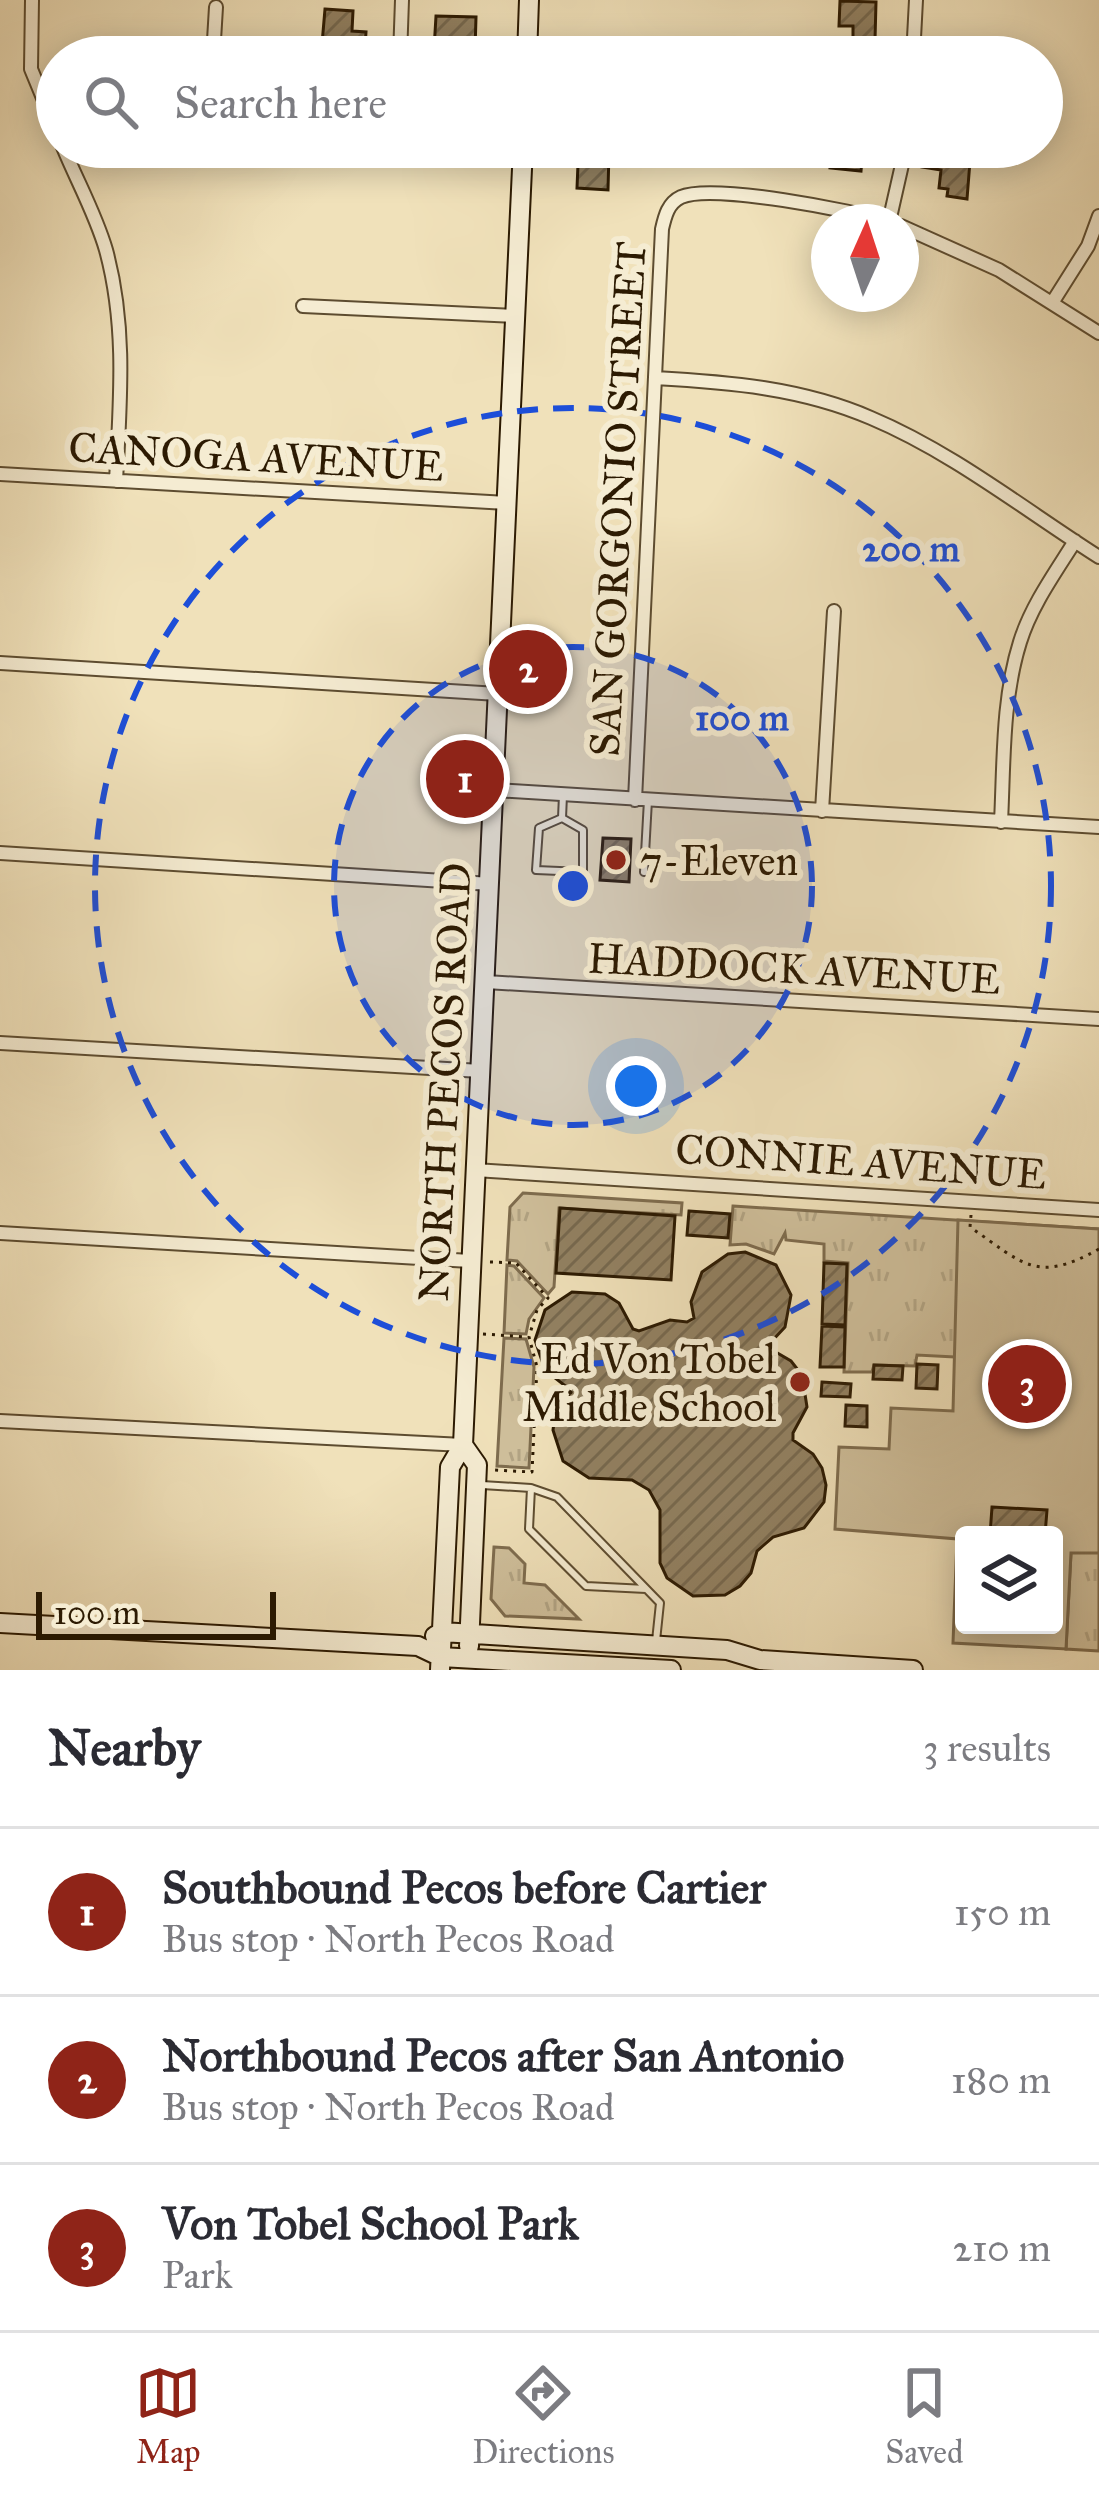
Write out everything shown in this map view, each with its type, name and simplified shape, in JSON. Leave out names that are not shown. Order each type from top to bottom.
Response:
[{"type":"main road","points":[[527,36],[529,0]]},
{"type":"main road","name":"NORTH PECOS ROAD","points":[[440,1664],[450,1467],[463,1445],[522,168]]},
{"type":"main road","points":[[463,1445],[477,1477],[468,1664]]},
{"type":"main road","points":[[0,1623],[418,1646],[442,1632],[656,1644],[727,1650],[760,1660],[913,1670]]},
{"type":"main road","points":[[418,1646],[440,1664],[671,1670]]},
{"type":"main road","points":[[735,1670],[760,1660]]},
{"type":"street","points":[[32,0],[31,69],[36,81]]},
{"type":"street","points":[[401,36],[402,0]]},
{"type":"street","points":[[914,36],[916,0]]},
{"type":"street","points":[[214,36],[215,7]]},
{"type":"street","points":[[73,168],[105,246],[118,302],[122,355],[116,481]]},
{"type":"street","points":[[894,204],[902,168]]},
{"type":"street","name":"SAN GORGONIO STREET","points":[[642,800],[655,378],[667,209],[680,197],[696,194],[766,197],[811,206]]},
{"type":"street","points":[[1052,303],[1088,246],[1099,215]]},
{"type":"street","points":[[919,234],[999,270],[1099,333]]},
{"type":"street","points":[[303,306],[517,316]]},
{"type":"street","points":[[655,378],[778,389],[868,416],[912,437],[1099,557]]},
{"type":"street","name":"CANOGA AVENUE","points":[[0,474],[508,502]]},
{"type":"street","points":[[1001,822],[1007,710],[1019,642],[1037,602],[1075,542]]},
{"type":"street","points":[[822,811],[834,611]]},
{"type":"street","points":[[0,663],[498,694]]},
{"type":"street","points":[[495,790],[1099,827]]},
{"type":"street","points":[[0,853],[491,884]]},
{"type":"street","name":"HADDOCK AVENUE","points":[[486,982],[1099,1019]]},
{"type":"street","points":[[0,1042],[481,1071]]},
{"type":"street","name":"CONNIE AVENUE","points":[[475,1170],[1099,1210]]},
{"type":"street","points":[[0,1233],[470,1261]]},
{"type":"street","points":[[0,1421],[463,1445]]},
{"type":"lane","points":[[562,818],[563,795]]},
{"type":"lane","points":[[642,800],[644,872]]},
{"type":"lane","points":[[562,818],[583,830],[584,872],[536,870],[539,828],[562,818]]},
{"type":"lane","points":[[477,1477],[557,1497],[660,1603],[656,1644]]},
{"type":"lane","points":[[531,1487],[529,1528],[586,1586],[646,1589]]},
{"type":"path","points":[[972,1202],[970,1227],[1024,1264],[1067,1267],[1099,1249]]},
{"type":"path","points":[[470,1261],[516,1263],[548,1298],[537,1310],[529,1337],[537,1367],[532,1472],[477,1477]]},
{"type":"path","points":[[468,1334],[529,1337]]},
{"type":"green space","points":[[523,1193],[682,1203],[681,1215],[559,1208],[554,1287],[548,1294],[517,1261],[507,1260],[510,1207]]},
{"type":"green space","points":[[733,1206],[1099,1229],[1099,1651],[1066,1649],[1078,1418],[955,1357],[917,1355],[915,1366],[874,1365],[872,1372],[844,1372],[848,1263],[824,1261],[824,1244],[786,1240],[785,1233],[774,1254],[746,1244],[730,1245]]},
{"type":"green space","points":[[958,1220],[1099,1229],[1099,1553],[1071,1553],[1066,1649],[953,1643],[955,1591],[955,1634],[1063,1634],[1063,1526],[955,1526],[955,1539],[835,1529],[839,1447],[889,1449],[891,1408],[953,1411]]},
{"type":"green space","points":[[507,1265],[514,1266],[544,1298],[529,1319],[526,1334],[504,1333]]},
{"type":"green space","points":[[504,1338],[526,1339],[534,1367],[529,1468],[497,1466]]},
{"type":"green space","points":[[494,1547],[509,1548],[525,1564],[524,1583],[545,1585],[579,1619],[505,1616],[491,1599]]},
{"type":"building","points":[[840,1],[876,2],[875,36],[853,36],[853,26],[839,26]]},
{"type":"building","points":[[325,9],[353,11],[352,31],[366,32],[366,36],[323,36]]},
{"type":"building","points":[[436,16],[476,17],[475,36],[435,36]]},
{"type":"building","points":[[578,168],[609,168],[608,190],[577,188]]},
{"type":"building","points":[[928,168],[969,168],[967,199],[947,196],[948,189],[939,188],[941,170]]},
{"type":"building","name":"7-Eleven","points":[[603,838],[631,839],[629,882],[600,880]]},
{"type":"building","points":[[560,1208],[675,1216],[671,1280],[556,1273]]},
{"type":"building","points":[[689,1211],[730,1214],[728,1238],[687,1235]]},
{"type":"building","points":[[745,1252],[776,1265],[791,1295],[785,1327],[771,1342],[774,1351],[802,1375],[807,1407],[793,1440],[813,1454],[822,1468],[824,1502],[804,1528],[773,1537],[757,1551],[751,1573],[740,1586],[725,1595],[693,1596],[667,1578],[660,1563],[660,1510],[649,1490],[632,1480],[589,1478],[563,1461],[553,1430],[568,1388],[545,1370],[535,1340],[545,1310],[572,1292],[605,1294],[619,1303],[633,1329],[639,1331],[670,1320],[687,1322],[694,1318],[691,1302],[702,1272],[728,1254]]},
{"type":"building","points":[[824,1263],[847,1264],[845,1325],[822,1324]]},
{"type":"building","points":[[822,1326],[845,1327],[844,1367],[820,1367]]},
{"type":"building","points":[[917,1364],[938,1365],[937,1389],[916,1388]]},
{"type":"building","points":[[874,1365],[903,1366],[902,1380],[873,1379]]},
{"type":"building","points":[[822,1382],[851,1384],[850,1397],[821,1396]]},
{"type":"building","points":[[846,1405],[867,1406],[867,1427],[845,1426]]},
{"type":"building","points":[[992,1507],[1047,1510],[1046,1526],[991,1526]]},
{"type":"place","name":"Northbound Pecos after San Antonio","points":[[528,669]]},
{"type":"place","name":"Southbound Pecos before Cartier","points":[[465,779]]},
{"type":"place","name":"7-Eleven","points":[[616,860]]},
{"type":"place","name":"Ed Von Tobel Middle School","points":[[800,1382]]},
{"type":"place","name":"Von Tobel School Park","points":[[1027,1384]]}]
